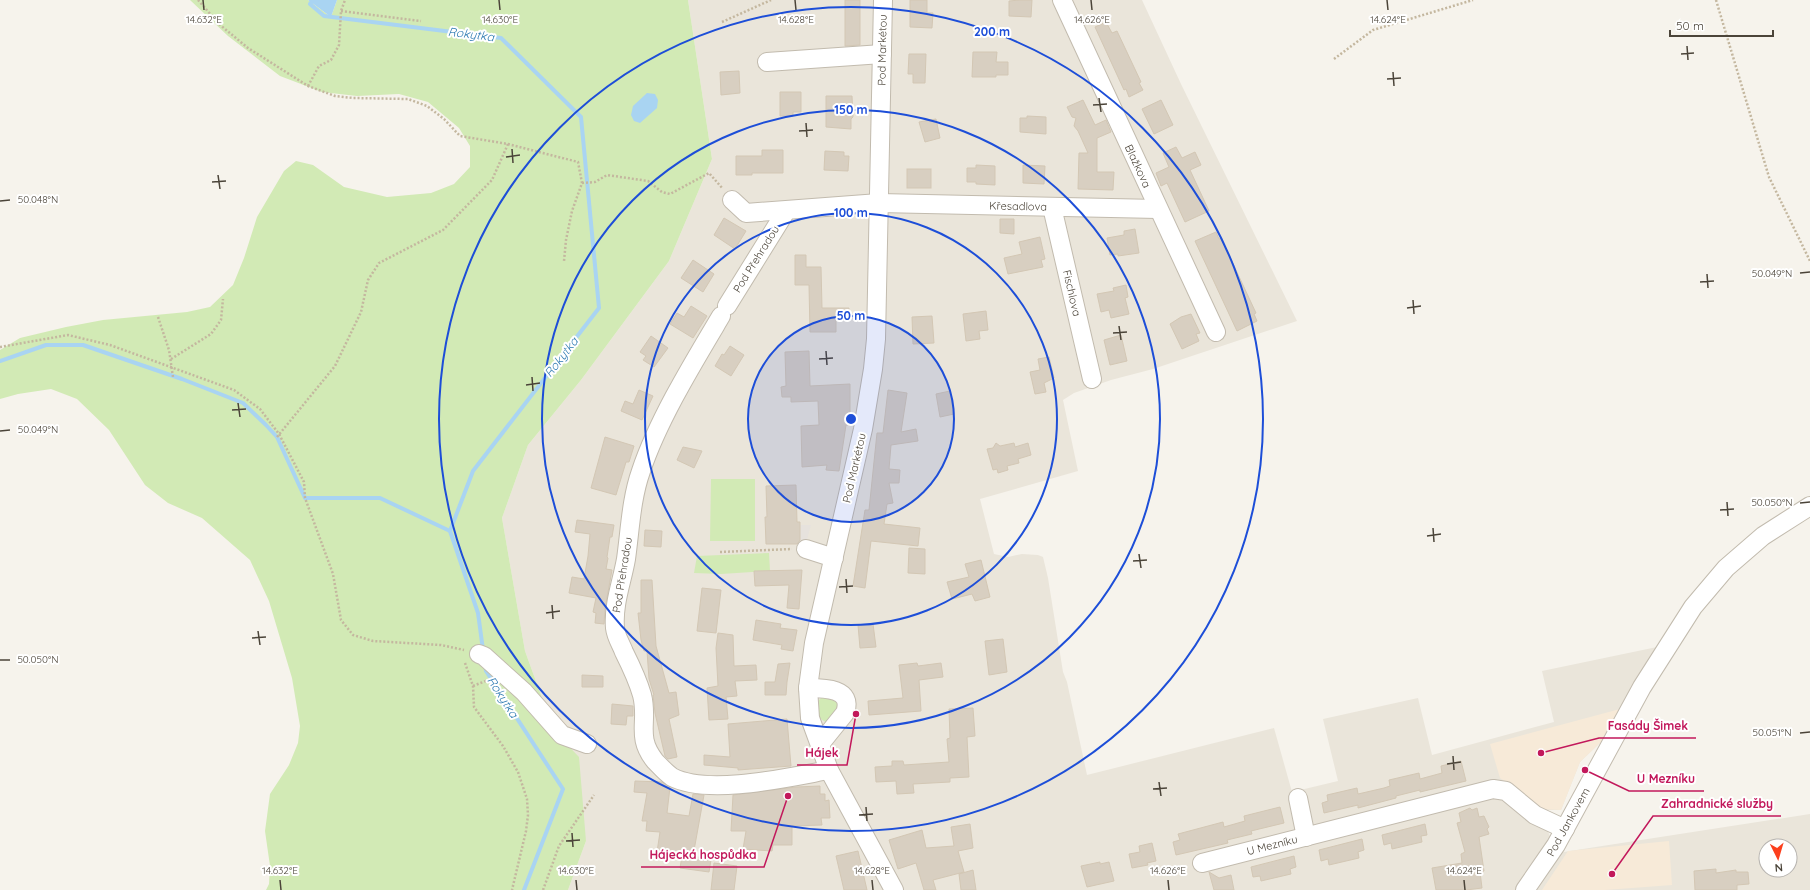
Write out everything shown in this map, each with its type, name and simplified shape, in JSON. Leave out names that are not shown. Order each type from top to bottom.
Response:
[{"type":"street","name":"Pod Markétou","points":[[883,0],[876,339],[873,369],[863,429],[814,643],[808,688],[810,718],[829,770],[894,890]]},
{"type":"street","name":"Blažkova","points":[[1062,0],[1216,332]]},
{"type":"street","points":[[767,62],[882,54]]},
{"type":"street","name":"Křesadlova","points":[[732,200],[746,213],[879,203],[1158,209]]},
{"type":"street","name":"Fischlova","points":[[1052,207],[1092,379]]},
{"type":"street","name":"Pod Přehradou","points":[[786,211],[724,311],[656,434],[640,472],[632,511],[626,560],[616,602],[615,627],[617,638],[642,696],[643,737],[648,752],[672,777],[696,783],[733,785],[829,770]]},
{"type":"street","name":"Pod Jankovem","points":[[1525,890],[1556,845],[1642,687],[1693,607],[1726,568],[1763,536],[1810,506]]},
{"type":"street","points":[[806,548],[834,558]]},
{"type":"street","points":[[479,654],[484,656],[524,692],[562,735],[586,744]]},
{"type":"street","points":[[808,688],[829,688],[837,691],[846,701],[847,707],[845,713],[820,744]]},
{"type":"street","name":"U Mezníku","points":[[1202,863],[1493,789],[1506,791],[1535,816],[1565,829]]},
{"type":"street","points":[[1298,798],[1306,837]]},
{"type":"path","points":[[198,0],[219,24],[248,48],[308,86],[341,97],[408,99],[427,106],[444,119],[460,136],[508,144],[578,162],[583,183],[572,211],[566,240],[564,261]]},
{"type":"path","points":[[308,86],[319,66],[331,60],[339,45],[341,11],[345,0]]},
{"type":"path","points":[[722,22],[771,0]]},
{"type":"path","points":[[1334,59],[1373,30],[1473,0]]},
{"type":"path","points":[[1716,0],[1769,177],[1810,261]]},
{"type":"path","points":[[341,11],[422,21]]},
{"type":"path","points":[[278,435],[335,366],[362,312],[368,280],[379,263],[442,230],[492,180],[508,144]]},
{"type":"path","points":[[583,183],[591,183],[607,175],[648,181],[662,192],[670,194],[709,173],[732,200]]},
{"type":"path","points":[[171,359],[211,334],[221,320],[223,299]]},
{"type":"path","points":[[158,317],[169,350],[174,377]]},
{"type":"path","points":[[0,347],[68,335],[110,345],[234,390],[260,409],[278,435],[304,482],[305,498],[333,574],[341,620],[353,635],[373,641],[441,645],[461,649],[473,686],[474,707],[503,746],[514,766],[527,799],[528,815],[526,831],[512,890]]},
{"type":"path","points":[[720,552],[806,548]]},
{"type":"path","points":[[473,686],[483,681]]},
{"type":"path","points":[[543,890],[560,846],[594,795]]},
{"type":"shaded area","points":[[688,0],[1142,0],[1181,84],[1297,321],[1153,369],[1111,380],[1074,393],[1063,400],[1078,471],[980,499],[994,554],[1008,557],[1022,554],[1038,555],[1043,557],[1048,578],[1063,672],[1067,682],[1087,775],[1274,728],[1292,792],[1338,781],[1323,719],[1418,698],[1432,755],[1554,722],[1542,671],[1657,647],[1601,742],[1580,762],[1561,810],[1539,810],[1557,853],[1810,814],[1810,890],[568,890],[586,841],[554,731],[525,651],[502,518],[528,445],[581,380],[669,261],[712,159]]},
{"type":"shaded area","points":[[800,525],[811,525],[806,543],[800,544]]},
{"type":"shaded area","points":[[1620,709],[1601,742],[1580,762],[1561,810],[1538,809],[1520,791],[1500,778],[1490,744]]},
{"type":"shaded area","points":[[1669,841],[1672,885],[1605,890],[1542,890],[1568,851]]},
{"type":"green space","points":[[190,0],[308,0],[331,17],[337,0],[688,0],[712,159],[669,261],[581,380],[528,445],[502,518],[525,651],[554,731],[579,757],[586,841],[568,890],[266,890],[269,884],[270,866],[265,831],[270,794],[289,765],[298,743],[300,726],[292,678],[269,601],[250,560],[202,518],[168,503],[145,485],[109,430],[77,399],[51,389],[18,394],[0,399],[0,350],[20,338],[103,320],[187,312],[210,307],[233,285],[244,258],[257,217],[284,171],[296,161],[313,165],[344,187],[387,197],[431,193],[454,184],[470,167],[470,146],[459,128],[428,102],[399,94],[357,96],[322,92],[280,76],[228,36]]},
{"type":"green space","points":[[711,479],[755,479],[755,541],[710,541]]},
{"type":"green space","points":[[769,553],[770,571],[721,574],[694,573],[697,556]]},
{"type":"green space","points":[[823,696],[837,700],[838,708],[827,723],[818,717],[816,703]]},
{"type":"water","points":[[308,0],[337,0],[331,17]]},
{"type":"water","points":[[647,93],[655,94],[658,100],[657,108],[640,123],[634,121],[631,115],[633,106]]},
{"type":"building","points":[[845,0],[860,0],[860,45],[845,46]]},
{"type":"building","points":[[910,0],[927,0],[927,13],[933,13],[932,28],[910,27]]},
{"type":"building","points":[[1032,0],[1031,17],[1009,16],[1009,1]]},
{"type":"building","points":[[1106,22],[1112,33],[1117,31],[1141,82],[1139,83],[1143,90],[1129,97],[1126,89],[1124,90],[1095,27]]},
{"type":"building","points":[[973,52],[997,52],[996,62],[1008,62],[1008,75],[996,75],[996,77],[972,77]]},
{"type":"building","points":[[909,54],[926,54],[925,83],[913,83],[913,74],[908,74]]},
{"type":"building","points":[[739,71],[740,93],[721,95],[720,72]]},
{"type":"building","points":[[780,92],[801,92],[801,112],[793,112],[793,116],[780,116]]},
{"type":"building","points":[[826,96],[852,96],[853,117],[851,119],[851,129],[826,127]]},
{"type":"building","points":[[1083,100],[1095,125],[1106,120],[1111,132],[1097,138],[1097,172],[1114,172],[1113,190],[1078,189],[1079,153],[1088,153],[1078,131],[1074,126],[1076,118],[1072,117],[1067,107]]},
{"type":"building","points":[[1161,100],[1173,125],[1154,134],[1142,109]]},
{"type":"building","points":[[1027,116],[1046,117],[1046,134],[1020,132],[1020,118],[1027,118]]},
{"type":"building","points":[[936,119],[940,138],[925,142],[919,122]]},
{"type":"building","points":[[1176,147],[1182,158],[1195,152],[1201,165],[1190,170],[1209,211],[1185,222],[1167,183],[1161,186],[1156,173],[1169,167],[1163,153]]},
{"type":"building","points":[[762,150],[783,150],[783,173],[752,173],[752,175],[736,175],[736,156],[762,156]]},
{"type":"building","points":[[825,151],[844,152],[844,156],[849,156],[848,171],[824,170]]},
{"type":"building","points":[[976,165],[995,166],[995,185],[967,182],[967,168],[976,168]]},
{"type":"building","points":[[1023,165],[1045,166],[1044,184],[1023,183]]},
{"type":"building","points":[[907,169],[931,169],[931,188],[907,188]]},
{"type":"building","points":[[724,218],[746,231],[735,249],[714,235]]},
{"type":"building","points":[[1000,219],[1014,219],[1014,234],[1000,233]]},
{"type":"building","points":[[1135,229],[1139,253],[1118,256],[1118,254],[1110,255],[1107,238],[1124,235],[1124,231]]},
{"type":"building","points":[[1216,232],[1219,239],[1221,238],[1256,313],[1254,314],[1257,321],[1237,331],[1195,241]]},
{"type":"building","points":[[1040,237],[1045,259],[1041,260],[1043,267],[1008,274],[1004,258],[1022,254],[1019,242]]},
{"type":"building","points":[[795,255],[806,255],[806,267],[821,267],[822,308],[849,308],[849,320],[836,320],[836,332],[810,332],[809,285],[795,285]]},
{"type":"building","points":[[693,260],[714,274],[703,292],[681,278]]},
{"type":"building","points":[[1126,285],[1128,297],[1125,298],[1129,314],[1111,318],[1109,310],[1101,312],[1097,294],[1114,291],[1113,288]]},
{"type":"building","points":[[691,306],[707,316],[693,338],[670,324],[677,313],[684,317]]},
{"type":"building","points":[[986,311],[988,330],[979,331],[980,339],[966,341],[963,314]]},
{"type":"building","points":[[1191,314],[1200,333],[1196,334],[1199,341],[1182,349],[1170,324],[1181,317]]},
{"type":"building","points":[[932,316],[934,343],[913,344],[912,317]]},
{"type":"building","points":[[1121,335],[1127,361],[1110,365],[1104,340]]},
{"type":"building","points":[[651,336],[668,348],[654,367],[643,360],[646,356],[640,352]]},
{"type":"building","points":[[730,346],[744,355],[731,376],[715,366],[722,354],[724,355]]},
{"type":"building","points":[[809,351],[810,386],[850,384],[850,425],[846,425],[839,471],[826,470],[827,465],[802,467],[801,426],[819,425],[818,401],[791,402],[791,397],[782,397],[781,387],[786,386],[785,352]]},
{"type":"building","points":[[1049,357],[1054,378],[1044,383],[1046,392],[1035,394],[1030,372],[1040,370],[1038,359]]},
{"type":"building","points":[[639,390],[653,396],[642,420],[621,411],[625,401],[633,404]]},
{"type":"building","points":[[888,390],[907,393],[901,432],[916,429],[918,441],[891,445],[889,469],[900,470],[899,483],[889,483],[893,503],[887,504],[884,524],[920,528],[918,546],[871,541],[865,588],[853,586],[865,510],[869,510],[877,433],[883,433]]},
{"type":"building","points":[[950,391],[954,414],[940,417],[936,394]]},
{"type":"building","points":[[605,437],[634,446],[629,462],[626,462],[616,495],[591,488]]},
{"type":"building","points":[[996,443],[1000,446],[1014,443],[1015,447],[1028,443],[1031,455],[1018,459],[1019,463],[1007,466],[1008,470],[998,473],[997,469],[993,470],[987,449],[993,448]]},
{"type":"building","points":[[683,447],[702,451],[694,468],[677,460]]},
{"type":"building","points":[[796,485],[797,522],[800,522],[800,540],[797,544],[766,544],[766,486]]},
{"type":"building","points":[[577,520],[614,525],[612,537],[610,537],[607,557],[606,569],[612,570],[605,609],[604,624],[595,623],[596,613],[593,612],[596,598],[569,593],[572,577],[584,579],[588,556],[590,534],[575,532]]},
{"type":"building","points":[[645,530],[662,531],[661,547],[644,546]]},
{"type":"building","points":[[909,548],[925,549],[925,574],[908,573]]},
{"type":"building","points":[[981,560],[990,597],[975,601],[972,594],[952,599],[947,582],[969,577],[965,564]]},
{"type":"building","points":[[802,570],[799,609],[787,608],[789,585],[755,586],[754,571]]},
{"type":"building","points":[[641,580],[652,580],[656,646],[669,693],[676,692],[679,715],[669,719],[677,757],[668,759],[665,756],[655,713],[654,695],[649,679],[647,651],[644,651],[641,640],[638,613],[641,613]]},
{"type":"building","points":[[702,588],[721,590],[716,633],[697,631]]},
{"type":"building","points":[[756,620],[781,624],[780,628],[797,630],[793,651],[781,649],[782,645],[753,640]]},
{"type":"building","points":[[873,624],[876,647],[860,648],[858,625]]},
{"type":"building","points":[[718,633],[733,635],[734,666],[756,665],[757,680],[735,681],[737,696],[726,697],[728,719],[709,720],[707,688],[718,686],[716,648]]},
{"type":"building","points":[[1003,639],[1007,672],[989,675],[985,641]]},
{"type":"building","points":[[790,663],[786,695],[765,695],[765,682],[775,682],[778,664]]},
{"type":"building","points":[[917,663],[918,666],[941,663],[943,677],[919,680],[921,711],[869,715],[868,701],[903,698],[899,665]]},
{"type":"building","points":[[582,675],[603,676],[603,687],[582,687]]},
{"type":"building","points":[[612,704],[633,706],[633,716],[627,716],[626,725],[611,724]]},
{"type":"building","points":[[973,708],[975,736],[967,737],[969,777],[950,778],[950,782],[913,784],[914,793],[897,794],[896,781],[876,782],[875,767],[892,766],[892,761],[903,761],[904,765],[949,762],[947,739],[950,738],[949,709]]},
{"type":"building","points":[[787,719],[791,766],[738,770],[738,768],[704,765],[704,755],[730,757],[728,724]]},
{"type":"building","points":[[1461,761],[1466,781],[1396,796],[1396,798],[1358,808],[1358,805],[1324,813],[1322,803],[1328,801],[1327,795],[1357,788],[1358,794],[1384,788],[1390,786],[1389,780],[1419,773],[1420,779],[1442,773],[1441,766]]},
{"type":"building","points":[[635,781],[662,782],[670,787],[667,813],[689,816],[693,794],[704,795],[693,856],[711,860],[709,872],[680,868],[682,856],[657,852],[660,832],[646,831],[647,821],[642,821],[647,793],[634,792]]},
{"type":"building","points":[[820,786],[820,794],[825,794],[825,801],[829,800],[830,818],[821,818],[822,825],[792,826],[792,845],[773,845],[772,851],[743,849],[746,831],[731,831],[733,795],[796,787]]},
{"type":"building","points":[[1280,807],[1284,823],[1251,831],[1252,834],[1227,840],[1228,843],[1176,855],[1173,842],[1180,840],[1178,834],[1223,822],[1224,827],[1245,821],[1244,816]]},
{"type":"building","points":[[1470,808],[1472,810],[1477,808],[1479,817],[1484,816],[1489,827],[1487,829],[1489,834],[1479,837],[1484,871],[1480,872],[1482,888],[1466,890],[1436,890],[1432,868],[1462,863],[1461,854],[1465,852],[1457,823],[1461,822],[1459,813]]},
{"type":"building","points":[[970,824],[973,848],[958,851],[964,872],[933,880],[936,890],[924,890],[916,863],[898,869],[889,840],[922,830],[926,848],[954,846],[951,827]]},
{"type":"building","points":[[1425,824],[1427,835],[1421,836],[1422,842],[1392,849],[1391,843],[1384,845],[1382,835]]},
{"type":"building","points":[[1362,839],[1364,850],[1358,852],[1359,858],[1329,865],[1328,859],[1321,861],[1319,850]]},
{"type":"building","points":[[1152,843],[1156,861],[1147,863],[1148,865],[1132,868],[1129,854],[1140,852],[1139,846]]},
{"type":"building","points":[[858,851],[867,890],[844,890],[836,856]]},
{"type":"building","points":[[1294,856],[1296,867],[1290,869],[1291,874],[1261,881],[1260,876],[1253,877],[1251,867]]},
{"type":"building","points":[[1100,862],[1100,864],[1109,862],[1114,881],[1087,887],[1081,866]]},
{"type":"building","points":[[714,863],[737,866],[734,890],[711,890]]},
{"type":"building","points":[[1716,869],[1716,873],[1736,870],[1736,872],[1748,872],[1749,884],[1737,885],[1737,890],[1695,890],[1694,871]]},
{"type":"building","points":[[973,870],[976,890],[961,890],[959,874]]},
{"type":"building","points":[[1209,872],[1219,878],[1231,875],[1234,890],[1214,890]]},
{"type":"waterway","name":"Rokytka","points":[[313,0],[310,4],[324,16],[501,38],[581,117],[599,308],[473,471],[450,531],[478,613],[483,650]]},
{"type":"waterway","points":[[0,361],[46,345],[83,345],[182,379],[243,403],[266,425],[277,437],[305,498],[380,498],[450,531]]},
{"type":"waterway","name":"Rokytka","points":[[485,665],[486,671],[563,789],[524,890]]},
{"type":"place","name":"Hájek","points":[[856,714]]},
{"type":"place","name":"Fasády Šimek","points":[[1541,753]]},
{"type":"place","name":"U Mezníku","points":[[1585,770]]},
{"type":"place","name":"Hájecká hospůdka","points":[[788,796]]},
{"type":"place","name":"Zahradnické služby","points":[[1612,874]]}]
